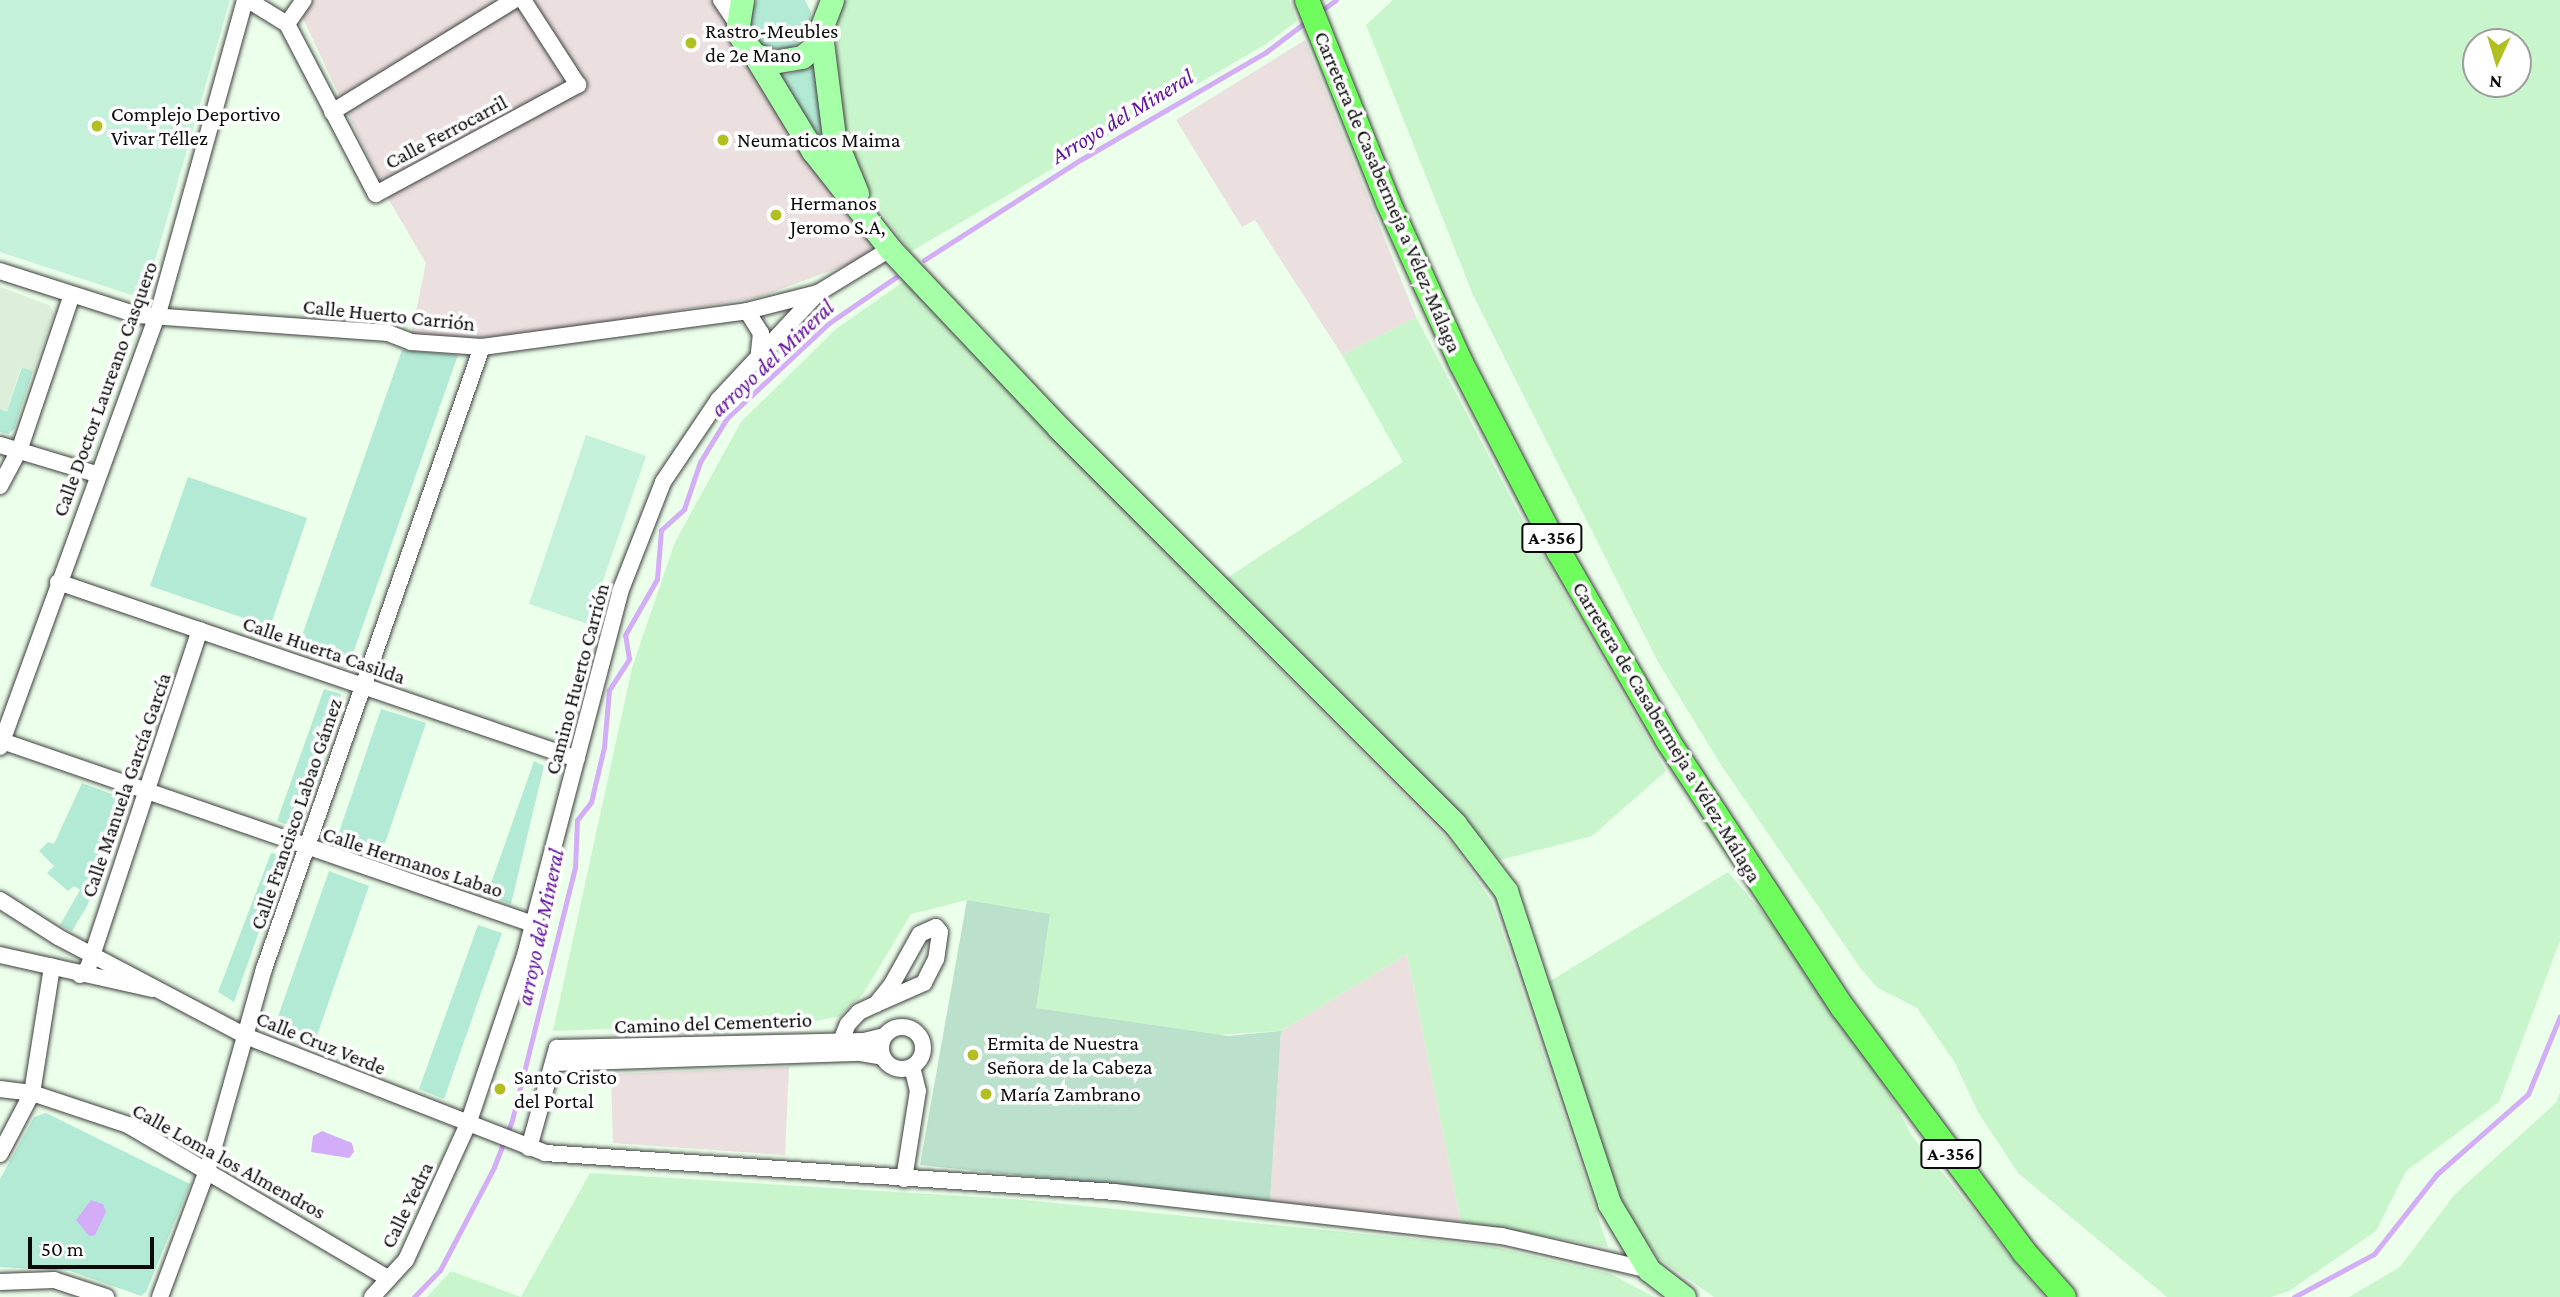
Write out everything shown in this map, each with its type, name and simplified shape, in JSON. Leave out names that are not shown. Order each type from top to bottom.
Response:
[{"type":"main road","name":"Carretera de Casabermeja a Vélez-Málaga","points":[[1307,0],[1388,202],[1461,363],[1559,552],[1668,741],[1843,1008],[2024,1252],[2064,1297]]},
{"type":"street","points":[[246,0],[288,24],[304,0]]},
{"type":"street","name":"Calle Doctor Laureano Casquero","points":[[1,744],[96,474],[158,314],[246,0]]},
{"type":"street","points":[[332,112],[514,0]]},
{"type":"street","name":"Calle Ferrocarril","points":[[288,24],[376,194],[578,85],[523,0]]},
{"type":"street","points":[[720,0],[813,151],[890,249],[1059,428],[1455,824],[1507,891],[1599,1178],[1629,1243],[1648,1270],[1684,1297]]},
{"type":"street","points":[[737,25],[742,0]]},
{"type":"street","points":[[754,54],[772,62],[788,62],[814,47],[824,13]]},
{"type":"street","points":[[824,13],[834,137],[874,228]]},
{"type":"street","points":[[818,293],[890,249]]},
{"type":"street","name":"Calle Huerto Carrión","points":[[0,271],[71,297],[137,315],[158,314],[388,333],[411,342],[482,347],[747,311],[818,293]]},
{"type":"street","name":"Camino Huerto Carrión","points":[[468,1125],[533,924],[620,592],[663,482],[719,399],[759,353],[818,293]]},
{"type":"street","points":[[0,486],[19,452],[71,297]]},
{"type":"street","points":[[747,311],[761,333],[759,353]]},
{"type":"street","name":"Calle Francisco Labao Gámez","points":[[160,1297],[208,1168],[248,1037],[264,969],[482,347]]},
{"type":"street","points":[[0,445],[96,474]]},
{"type":"street","name":"Calle Huerta Casilda","points":[[58,582],[577,759]]},
{"type":"street","name":"Calle Manuela García García","points":[[66,968],[88,968],[200,630]]},
{"type":"street","name":"Calle Hermanos Labao","points":[[1,744],[533,924]]},
{"type":"street","name":"Calle Cruz Verde","points":[[0,900],[70,943],[248,1037],[468,1125],[529,1148],[563,1157],[1115,1192],[1502,1236],[1648,1270]]},
{"type":"street","points":[[841,1041],[859,1012],[924,984],[936,959],[940,932],[936,927],[920,934],[876,1004]]},
{"type":"street","points":[[0,1154],[32,1093],[66,968],[70,943]]},
{"type":"street","name":"Calle Cruz Verde","points":[[0,955],[162,990]]},
{"type":"street","points":[[903,1027],[920,1037],[924,1051],[912,1067],[898,1069],[883,1057],[884,1036],[903,1027]]},
{"type":"street","name":"Camino del Cementerio","points":[[555,1056],[841,1041],[884,1036]]},
{"type":"street","name":"Camino del Cementerio","points":[[555,1056],[861,1053],[883,1057]]},
{"type":"street","points":[[529,1148],[555,1056]]},
{"type":"street","points":[[904,1179],[918,1091],[912,1067]]},
{"type":"street","name":"Calle Loma los Almendros","points":[[0,1089],[32,1093],[128,1125],[208,1168],[389,1279]]},
{"type":"street","name":"Calle Yedra","points":[[372,1297],[406,1260],[468,1125]]},
{"type":"street","points":[[0,1282],[54,1280],[106,1297]]},
{"type":"shaded area","name":"Complejo Deportivo Vivar Téllez","points":[[0,0],[230,0],[144,299],[0,252]]},
{"type":"shaded area","points":[[310,0],[712,0],[790,128],[873,239],[868,257],[759,297],[481,343],[411,335],[426,263],[386,195],[301,14]]},
{"type":"shaded area","points":[[1305,40],[1416,317],[1342,355],[1255,220],[1242,227],[1176,120]]},
{"type":"shaded area","points":[[0,287],[49,305],[54,313],[33,371],[21,367],[7,412],[0,409]]},
{"type":"shaded area","points":[[586,435],[646,456],[588,624],[529,604]]},
{"type":"shaded area","points":[[967,900],[1050,914],[1036,1008],[1228,1036],[1281,1031],[1270,1201],[920,1165]]},
{"type":"shaded area","points":[[1407,954],[1461,1222],[1270,1201],[1281,1031]]},
{"type":"shaded area","points":[[789,1067],[785,1155],[613,1143],[611,1074]]},
{"type":"shaded area","points":[[322,1131],[352,1143],[354,1152],[349,1158],[311,1152],[313,1136]]},
{"type":"shaded area","points":[[91,1200],[103,1204],[106,1212],[95,1235],[89,1236],[76,1220]]},
{"type":"green space","points":[[756,0],[805,0],[811,12],[809,33],[790,49],[767,47],[758,41],[749,22]]},
{"type":"green space","points":[[843,0],[1289,0],[1297,21],[1266,44],[910,252],[857,177],[838,113],[836,28]]},
{"type":"green space","points":[[1393,0],[2560,0],[2560,941],[2499,1102],[2406,1171],[2376,1231],[2289,1291],[2271,1297],[2167,1297],[2018,1173],[1978,1112],[1954,1061],[1917,1008],[1878,988],[1861,969],[1721,765],[1658,662],[1473,295],[1366,25]]},
{"type":"green space","points":[[815,66],[826,146],[824,149],[779,77]]},
{"type":"green space","points":[[906,280],[1045,429],[1453,845],[1492,902],[1608,1247],[1461,1222],[1407,954],[1281,1031],[1217,1035],[1035,1008],[1050,914],[967,900],[911,914],[863,994],[840,1016],[816,1021],[553,1031],[632,668],[675,542],[741,422],[836,329]]},
{"type":"green space","points":[[1416,317],[1519,514],[1666,771],[1592,836],[1500,860],[1375,725],[1227,578],[1403,462],[1342,355]]},
{"type":"green space","points":[[402,350],[458,355],[350,662],[299,644]]},
{"type":"green space","points":[[22,367],[33,371],[14,429],[8,434],[0,432],[0,409],[7,411]]},
{"type":"green space","points":[[188,477],[307,518],[270,627],[150,586]]},
{"type":"green space","points":[[324,689],[341,694],[295,828],[277,821]]},
{"type":"green space","points":[[381,709],[426,723],[380,858],[336,841]]},
{"type":"green space","points":[[534,761],[544,766],[511,904],[487,895]]},
{"type":"green space","points":[[82,783],[125,799],[87,906],[72,931],[60,925],[80,890],[74,886],[68,891],[47,873],[54,866],[39,851],[48,842],[54,844]]},
{"type":"green space","points":[[271,853],[286,856],[234,1002],[218,992]]},
{"type":"green space","points":[[329,871],[369,886],[313,1047],[274,1028]]},
{"type":"green space","points":[[1728,872],[1843,1008],[1912,1136],[2044,1297],[1714,1297],[1658,1258],[1620,1201],[1547,983]]},
{"type":"green space","points":[[478,925],[502,933],[444,1099],[419,1089]]},
{"type":"green space","points":[[2560,1092],[2560,1297],[2349,1297],[2400,1267],[2455,1194],[2556,1103]]},
{"type":"green space","points":[[46,1113],[190,1184],[146,1292],[141,1296],[70,1271],[0,1267],[0,1179],[34,1117]]},
{"type":"green space","points":[[590,1173],[1025,1200],[1494,1247],[1611,1274],[1654,1297],[521,1297]]},
{"type":"green space","points":[[451,1271],[521,1297],[427,1297]]},
{"type":"waterway","name":"Arroyo del Mineral","points":[[1318,13],[1336,0]]},
{"type":"waterway","name":"Arroyo del Mineral","points":[[924,260],[1080,160],[1266,52],[1307,21]]},
{"type":"waterway","name":"arroyo del Mineral","points":[[414,1297],[440,1270],[494,1167],[512,1120],[575,868],[577,820],[591,802],[604,747],[609,690],[629,659],[625,635],[657,579],[661,530],[684,509],[700,462],[727,418],[829,323],[896,277]]},
{"type":"waterway","points":[[2294,1297],[2374,1254],[2437,1174],[2528,1094],[2560,1016]]},
{"type":"place","name":"Rastro-Meubles de 2e Mano","points":[[691,43]]},
{"type":"place","name":"Complejo Deportivo Vivar Téllez","points":[[97,126]]},
{"type":"place","name":"Neumaticos Maima","points":[[723,140]]},
{"type":"place","name":"Hermanos Jeromo S.A,","points":[[776,215]]},
{"type":"place","name":"Ermita de Nuestra Señora de la Cabeza","points":[[973,1055]]},
{"type":"place","name":"Santo Cristo del Portal","points":[[500,1089]]},
{"type":"place","name":"María Zambrano","points":[[986,1094]]}]
